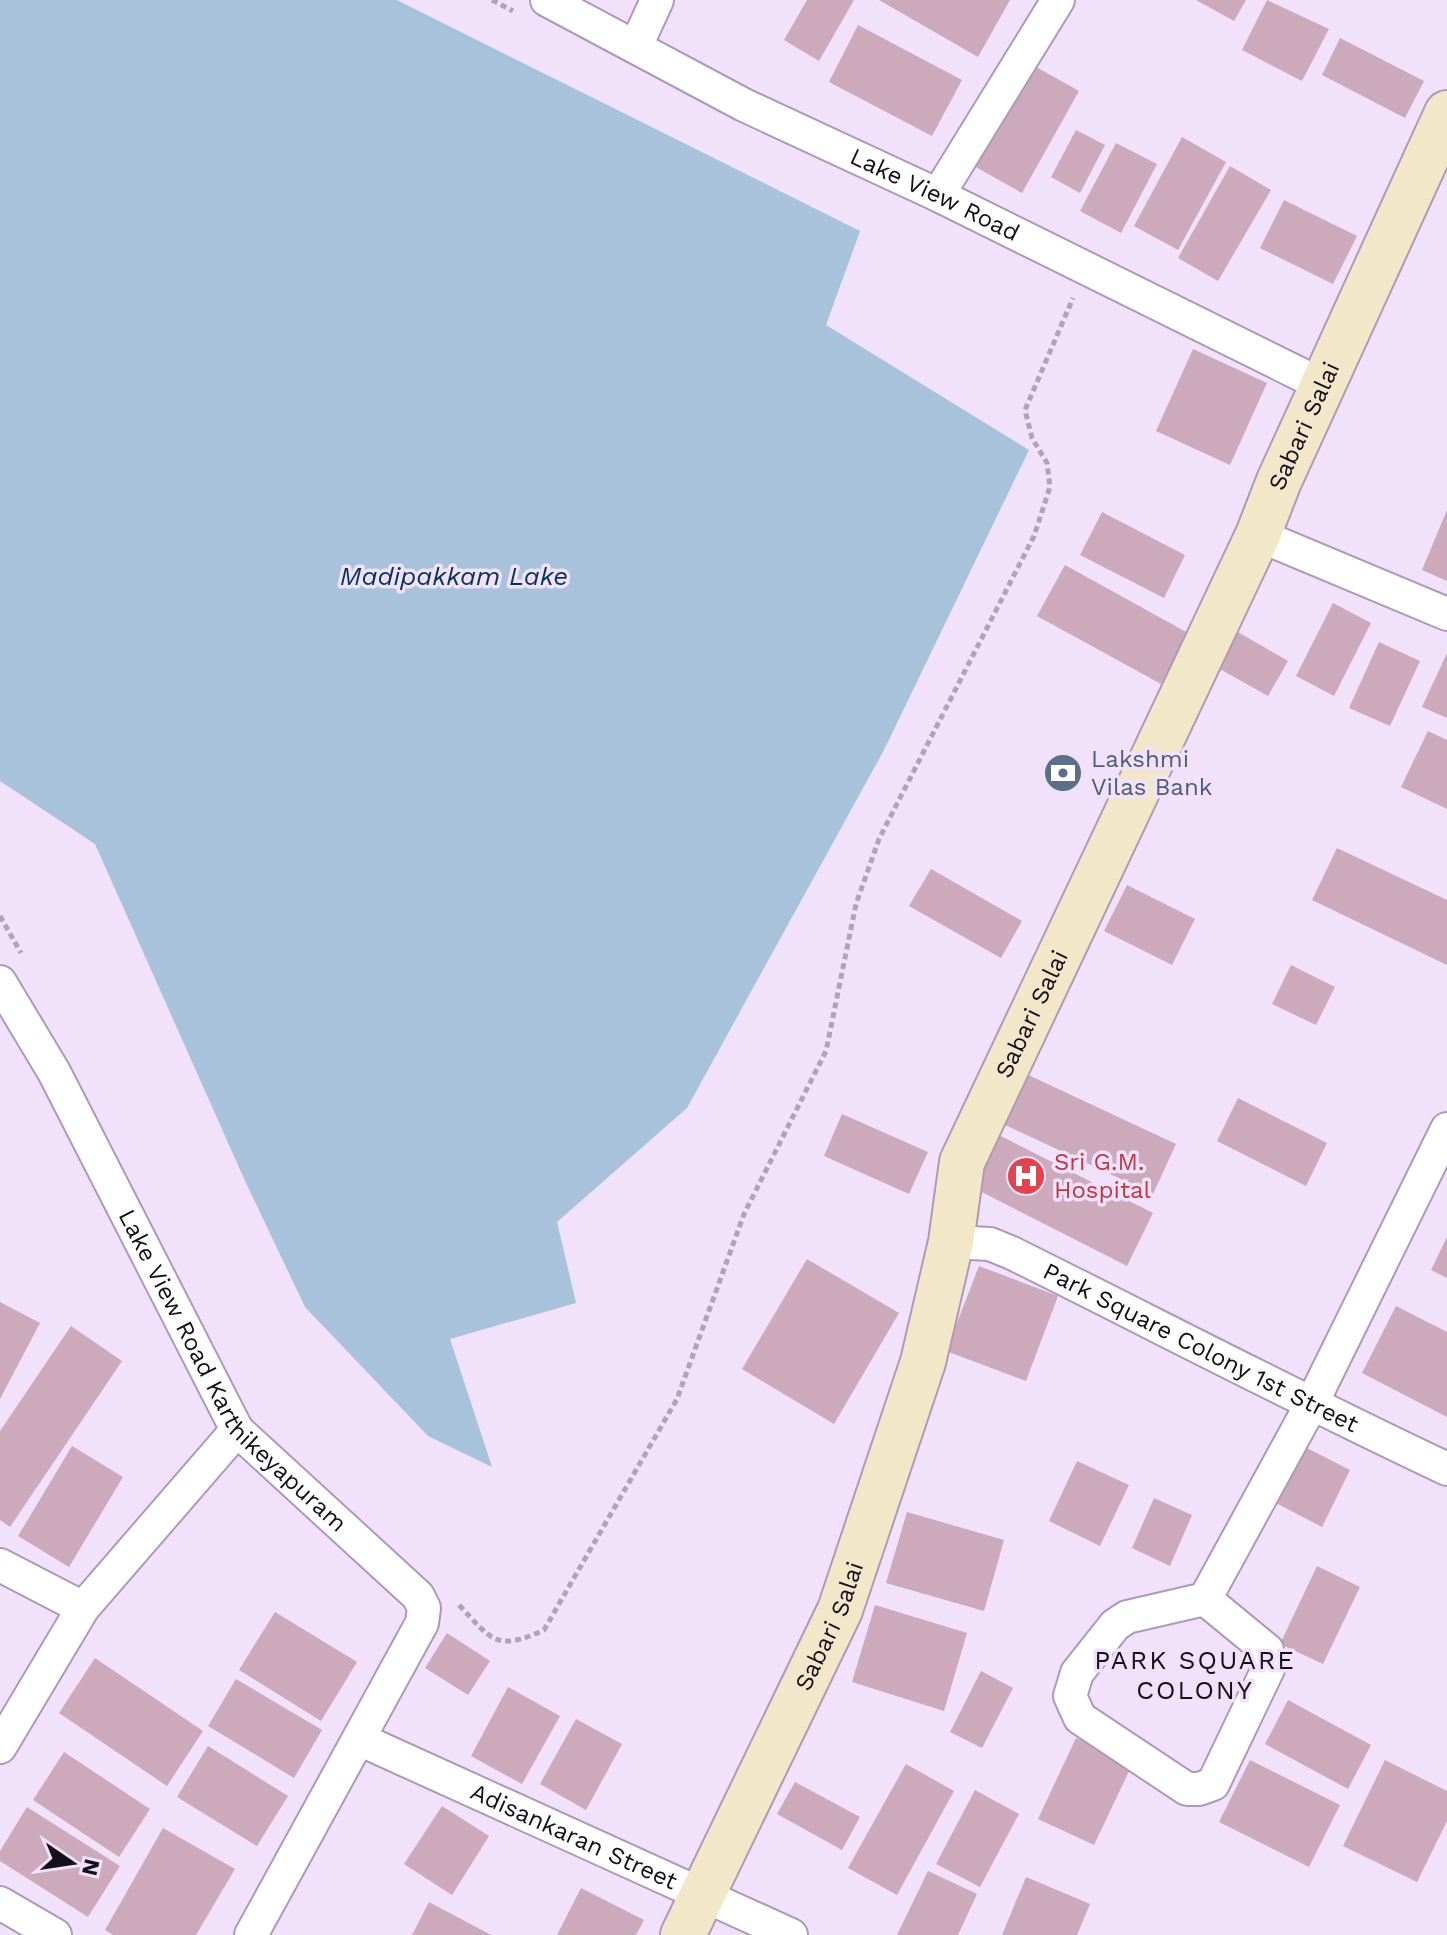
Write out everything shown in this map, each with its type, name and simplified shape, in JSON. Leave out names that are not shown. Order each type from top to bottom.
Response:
[{"type":"main road","name":"Sabari Salai","points":[[683,1935],[840,1610],[923,1362],[951,1242],[962,1162],[1258,535],[1279,481],[1447,113]]},
{"type":"street","name":"Lake View Road","points":[[547,0],[744,105],[938,195],[1324,386]]},
{"type":"street","points":[[636,46],[657,0]]},
{"type":"street","points":[[938,195],[1058,0]]},
{"type":"street","points":[[1258,535],[1447,614]]},
{"type":"street","name":"Lake View Road Karthikeyapuram","points":[[0,982],[54,1072],[237,1430],[422,1602],[424,1608],[422,1623],[251,1935]]},
{"type":"street","points":[[1205,1599],[1267,1650],[1268,1669],[1213,1784],[1187,1789],[1080,1718],[1070,1696],[1077,1673],[1115,1625],[1127,1617],[1205,1599],[1311,1405],[1447,1129]]},
{"type":"street","name":"Park Square Colony 1st Street","points":[[951,1242],[990,1244],[1012,1253],[1269,1380],[1311,1405],[1447,1469]]},
{"type":"street","points":[[0,1747],[83,1608],[237,1430]]},
{"type":"street","points":[[0,1565],[83,1608]]},
{"type":"street","name":"Adisankaran Street","points":[[359,1739],[791,1935]]},
{"type":"street","points":[[0,1903],[55,1935]]},
{"type":"path","points":[[454,1600],[491,1639],[517,1642],[544,1630],[677,1399],[744,1214],[826,1051],[856,904],[879,839],[1034,536],[1050,487],[1047,463],[1032,438],[1025,410],[1086,268]]},
{"type":"path","points":[[0,916],[24,957]]},
{"type":"water","name":"Madipakkam Lake","points":[[0,0],[397,0],[860,231],[826,325],[1029,450],[884,750],[687,1108],[557,1222],[576,1303],[450,1339],[492,1467],[428,1436],[305,1307],[246,1183],[95,844],[0,781]]},
{"type":"building","points":[[807,0],[854,0],[819,61],[784,40]]},
{"type":"building","points":[[879,0],[1010,0],[978,57]]},
{"type":"building","points":[[1196,0],[1246,0],[1234,21]]},
{"type":"building","points":[[1267,0],[1329,29],[1302,81],[1242,50]]},
{"type":"building","points":[[858,25],[962,80],[932,136],[829,82]]},
{"type":"building","points":[[1340,38],[1424,81],[1405,118],[1322,75]]},
{"type":"building","points":[[1031,64],[1079,91],[1022,193],[974,166]]},
{"type":"building","points":[[1076,130],[1105,145],[1080,193],[1051,177]]},
{"type":"building","points":[[1182,137],[1226,162],[1178,250],[1134,226]]},
{"type":"building","points":[[1116,143],[1157,164],[1121,233],[1080,211]]},
{"type":"building","points":[[1230,166],[1271,190],[1218,281],[1178,258]]},
{"type":"building","points":[[1284,200],[1357,236],[1333,284],[1260,248]]},
{"type":"building","points":[[1193,349],[1267,383],[1230,465],[1156,431]]},
{"type":"building","points":[[1447,510],[1447,581],[1422,570]]},
{"type":"building","points":[[1102,512],[1185,555],[1164,598],[1080,555]]},
{"type":"building","points":[[1065,565],[1188,633],[1161,684],[1037,616]]},
{"type":"building","points":[[1333,603],[1371,623],[1334,696],[1296,676]]},
{"type":"building","points":[[1231,628],[1288,661],[1268,696],[1211,664]]},
{"type":"building","points":[[1379,642],[1420,661],[1390,726],[1349,708]]},
{"type":"building","points":[[1447,653],[1447,718],[1422,707]]},
{"type":"building","points":[[1428,731],[1447,740],[1447,809],[1401,787]]},
{"type":"building","points":[[1337,848],[1447,900],[1447,965],[1312,900]]},
{"type":"building","points":[[931,869],[1022,921],[1001,958],[909,906]]},
{"type":"building","points":[[1127,885],[1195,919],[1172,965],[1104,931]]},
{"type":"building","points":[[1291,965],[1335,987],[1316,1025],[1272,1004]]},
{"type":"building","points":[[1024,1073],[1176,1144],[1153,1194],[1001,1123]]},
{"type":"building","points":[[1238,1098],[1327,1143],[1306,1186],[1217,1141]]},
{"type":"building","points":[[842,1114],[928,1152],[909,1194],[824,1156]]},
{"type":"building","points":[[995,1133],[1153,1213],[1127,1266],[968,1185]]},
{"type":"building","points":[[1447,1237],[1447,1278],[1431,1270]]},
{"type":"building","points":[[807,1259],[899,1313],[834,1424],[742,1369]]},
{"type":"building","points":[[979,1266],[1058,1296],[1026,1381],[946,1351]]},
{"type":"building","points":[[0,1302],[40,1323],[0,1399]]},
{"type":"building","points":[[1396,1306],[1447,1332],[1447,1417],[1362,1373]]},
{"type":"building","points":[[71,1326],[122,1361],[10,1527],[0,1520],[0,1431]]},
{"type":"building","points":[[72,1446],[123,1477],[69,1567],[18,1536]]},
{"type":"building","points":[[1305,1447],[1350,1470],[1322,1527],[1276,1503]]},
{"type":"building","points":[[1077,1461],[1129,1485],[1100,1546],[1049,1521]]},
{"type":"building","points":[[1154,1498],[1192,1515],[1170,1566],[1132,1548]]},
{"type":"building","points":[[907,1512],[1004,1540],[984,1611],[886,1583]]},
{"type":"building","points":[[1317,1566],[1360,1587],[1323,1664],[1280,1644]]},
{"type":"building","points":[[875,1605],[967,1633],[944,1711],[852,1682]]},
{"type":"building","points":[[275,1612],[357,1662],[321,1721],[239,1670]]},
{"type":"building","points":[[447,1633],[490,1661],[468,1695],[425,1668]]},
{"type":"building","points":[[95,1658],[203,1731],[167,1786],[59,1713]]},
{"type":"building","points":[[981,1671],[1013,1688],[982,1748],[950,1732]]},
{"type":"building","points":[[236,1679],[322,1730],[294,1778],[208,1726]]},
{"type":"building","points":[[508,1687],[560,1716],[522,1784],[471,1756]]},
{"type":"building","points":[[1288,1700],[1371,1745],[1348,1789],[1265,1744]]},
{"type":"building","points":[[576,1719],[622,1744],[586,1810],[540,1784]]},
{"type":"building","points":[[1076,1738],[1132,1765],[1094,1845],[1038,1819]]},
{"type":"building","points":[[208,1746],[288,1796],[257,1846],[177,1797]]},
{"type":"building","points":[[64,1752],[150,1809],[119,1857],[33,1800]]},
{"type":"building","points":[[1250,1760],[1340,1805],[1309,1867],[1219,1822]]},
{"type":"building","points":[[1385,1760],[1447,1791],[1447,1821],[1417,1882],[1343,1846]]},
{"type":"building","points":[[906,1764],[954,1791],[897,1895],[848,1868]]},
{"type":"building","points":[[795,1782],[860,1817],[842,1850],[777,1814]]},
{"type":"building","points":[[975,1790],[1019,1814],[980,1887],[936,1864]]},
{"type":"building","points":[[442,1806],[489,1836],[452,1895],[404,1864]]},
{"type":"building","points":[[27,1807],[120,1866],[88,1917],[0,1861],[0,1851]]},
{"type":"building","points":[[163,1828],[235,1869],[196,1935],[113,1935],[105,1930]]},
{"type":"building","points":[[928,1871],[977,1894],[958,1935],[897,1935]]},
{"type":"building","points":[[1026,1877],[1090,1904],[1077,1935],[1002,1935]]},
{"type":"building","points":[[581,1888],[644,1920],[636,1935],[557,1935]]},
{"type":"building","points":[[429,1902],[491,1935],[412,1935]]},
{"type":"place","name":"Lakshmi Vilas Bank","points":[[1063,773]]},
{"type":"place","name":"Sri G.M. Hospital","points":[[1026,1176]]},
{"type":"district","name":"PARK SQUARE COLONY","points":[[1195,1675]]}]
